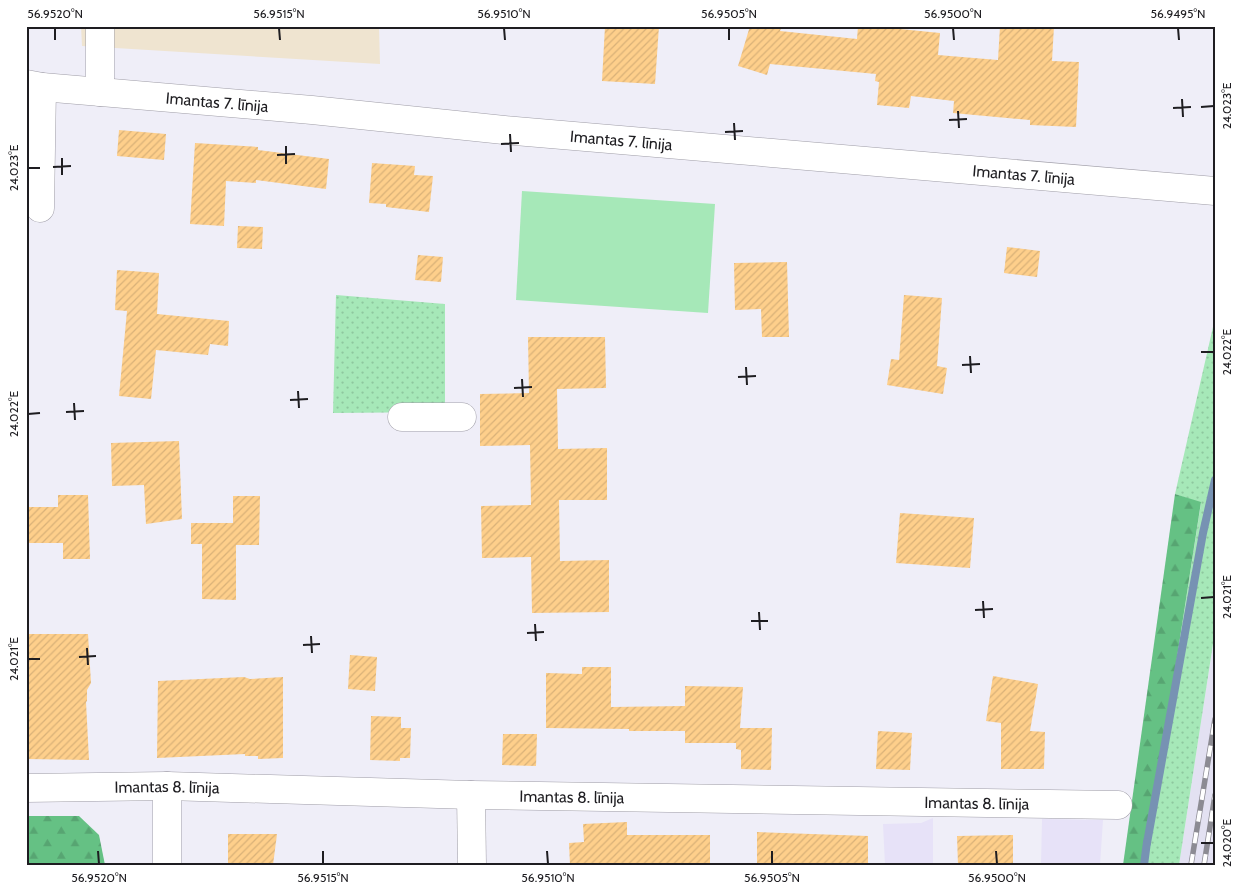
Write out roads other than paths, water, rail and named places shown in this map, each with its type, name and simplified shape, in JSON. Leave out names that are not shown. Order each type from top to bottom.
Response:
[{"type":"street","points":[[100,26],[100,92]]},
{"type":"street","points":[[34,85],[40,208]]},
{"type":"street","name":"Imantas 7. līnija","points":[[34,85],[514,131],[1215,191]]},
{"type":"street","points":[[402,417],[462,417]]},
{"type":"street","points":[[167,786],[167,865]]},
{"type":"street","name":"Imantas 8. līnija","points":[[26,788],[167,786],[472,795],[1118,805]]},
{"type":"street","points":[[472,795],[472,865]]},
{"type":"waterway","points":[[1147,843],[1203,533],[1215,480]]},
{"type":"waterway","points":[[1144,865],[1147,842]]},
{"type":"railway","points":[[1191,865],[1215,719]]},
{"type":"railway","points":[[1204,865],[1215,795]]}]
